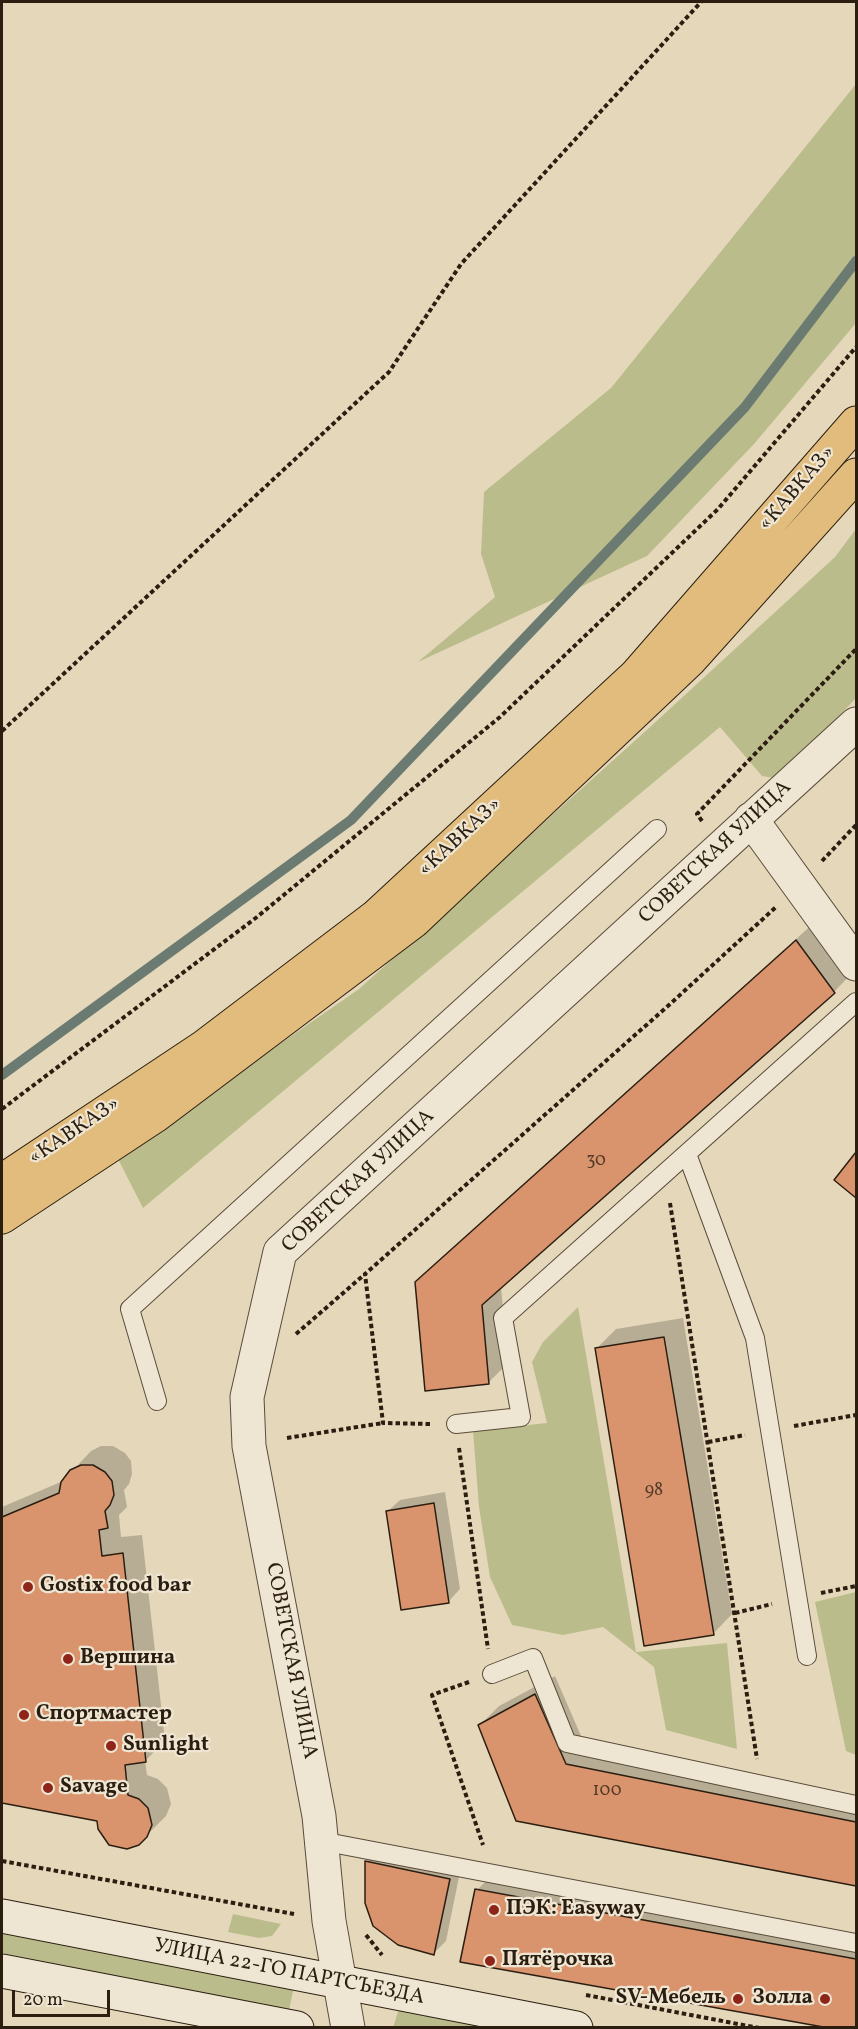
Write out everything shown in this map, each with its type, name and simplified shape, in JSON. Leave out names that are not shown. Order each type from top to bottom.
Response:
[{"type":"highway","name":"«КАВКАЗ»","points":[[2,1181],[205,1046],[375,917],[636,675],[856,423]]},
{"type":"highway","points":[[2,1217],[155,1116],[414,921],[690,660],[856,475]]},
{"type":"street","name":"СОВЕТСКАЯ УЛИЦА","points":[[348,2028],[329,1922],[319,1816],[249,1446],[247,1397],[280,1252],[856,724]]},
{"type":"street","points":[[751,819],[856,964]]},
{"type":"street","name":"УЛИЦА 22-ГО ПАРТСЪЕЗДА","points":[[2,1916],[576,2028]]},
{"type":"street","points":[[2,1971],[297,2028]]},
{"type":"lane","points":[[157,1401],[130,1309],[657,829]]},
{"type":"lane","points":[[456,1424],[521,1417],[503,1318],[856,1002]]},
{"type":"lane","points":[[687,1154],[755,1338],[807,1656]]},
{"type":"lane","points":[[492,1674],[533,1658],[567,1743],[856,1805]]},
{"type":"lane","points":[[321,1841],[856,1943]]},
{"type":"path","points":[[2,731],[389,372],[461,264],[701,2]]},
{"type":"path","points":[[2,1109],[257,917],[500,717],[718,509],[856,347]]},
{"type":"path","points":[[703,822],[697,814],[856,649]]},
{"type":"path","points":[[295,1335],[669,1005],[798,885],[856,825]]},
{"type":"path","points":[[665,1173],[756,1742],[759,1785]]},
{"type":"path","points":[[365,1274],[383,1423]]},
{"type":"path","points":[[287,1438],[383,1423],[456,1424],[492,1674],[432,1695],[484,1845],[472,1843]]},
{"type":"path","points":[[2,1861],[360,1928],[384,1957]]},
{"type":"path","points":[[575,1992],[759,2028]]},
{"type":"green space","points":[[856,84],[856,323],[754,444],[647,556],[418,662],[495,597],[481,554],[484,492],[611,388]]},
{"type":"green space","points":[[856,529],[856,698],[780,779],[762,776],[720,727],[143,1208],[117,1157],[359,989],[835,557]]},
{"type":"green space","points":[[578,1307],[636,1652],[727,1643],[737,1749],[666,1730],[654,1667],[603,1627],[563,1635],[512,1625],[490,1577],[479,1507],[473,1431],[547,1423],[532,1362],[543,1342]]},
{"type":"green space","points":[[856,1592],[856,1755],[846,1751],[815,1602]]},
{"type":"green space","points":[[233,1914],[281,1924],[272,1936],[259,1938],[228,1932]]},
{"type":"green space","points":[[2,1928],[295,1982],[289,2010],[2,1953]]},
{"type":"green space","points":[[399,2008],[494,2028],[393,2028]]},
{"type":"building","points":[[796,940],[835,993],[482,1305],[489,1384],[425,1391],[415,1282]]},
{"type":"building","points":[[856,1152],[856,1198],[834,1180]]},
{"type":"building","points":[[664,1337],[714,1635],[644,1646],[595,1348]]},
{"type":"building","name":"Вершина","points":[[81,1465],[93,1465],[105,1472],[112,1481],[114,1495],[105,1511],[108,1528],[99,1530],[102,1556],[123,1553],[146,1762],[125,1765],[128,1795],[139,1799],[148,1808],[152,1825],[147,1837],[139,1845],[127,1849],[109,1845],[98,1829],[97,1821],[2,1803],[2,1517],[59,1493],[61,1482],[70,1470]]},
{"type":"building","points":[[434,1503],[449,1603],[401,1610],[386,1511]]},
{"type":"building","points":[[535,1694],[566,1764],[856,1822],[856,1886],[516,1821],[478,1725]]},
{"type":"building","points":[[365,1861],[450,1879],[434,1955],[398,1945],[373,1926],[365,1903]]},
{"type":"building","points":[[475,1889],[856,1959],[856,2028],[829,2028],[460,1962]]},
{"type":"waterway","points":[[2,1075],[351,820],[745,407],[856,261]]},
{"type":"place","name":"Gostix food bar","points":[[28,1587]]},
{"type":"place","name":"Вершина","points":[[68,1659]]},
{"type":"place","name":"Спортмастер","points":[[24,1715]]},
{"type":"place","name":"Sunlight","points":[[111,1746]]},
{"type":"place","name":"Savage","points":[[48,1788]]},
{"type":"place","name":"ПЭК: Easyway","points":[[494,1910]]},
{"type":"place","name":"Пятёрочка","points":[[490,1961]]},
{"type":"place","name":"SV-Мебель","points":[[738,1999]]},
{"type":"place","name":"Золла","points":[[825,1999]]}]
